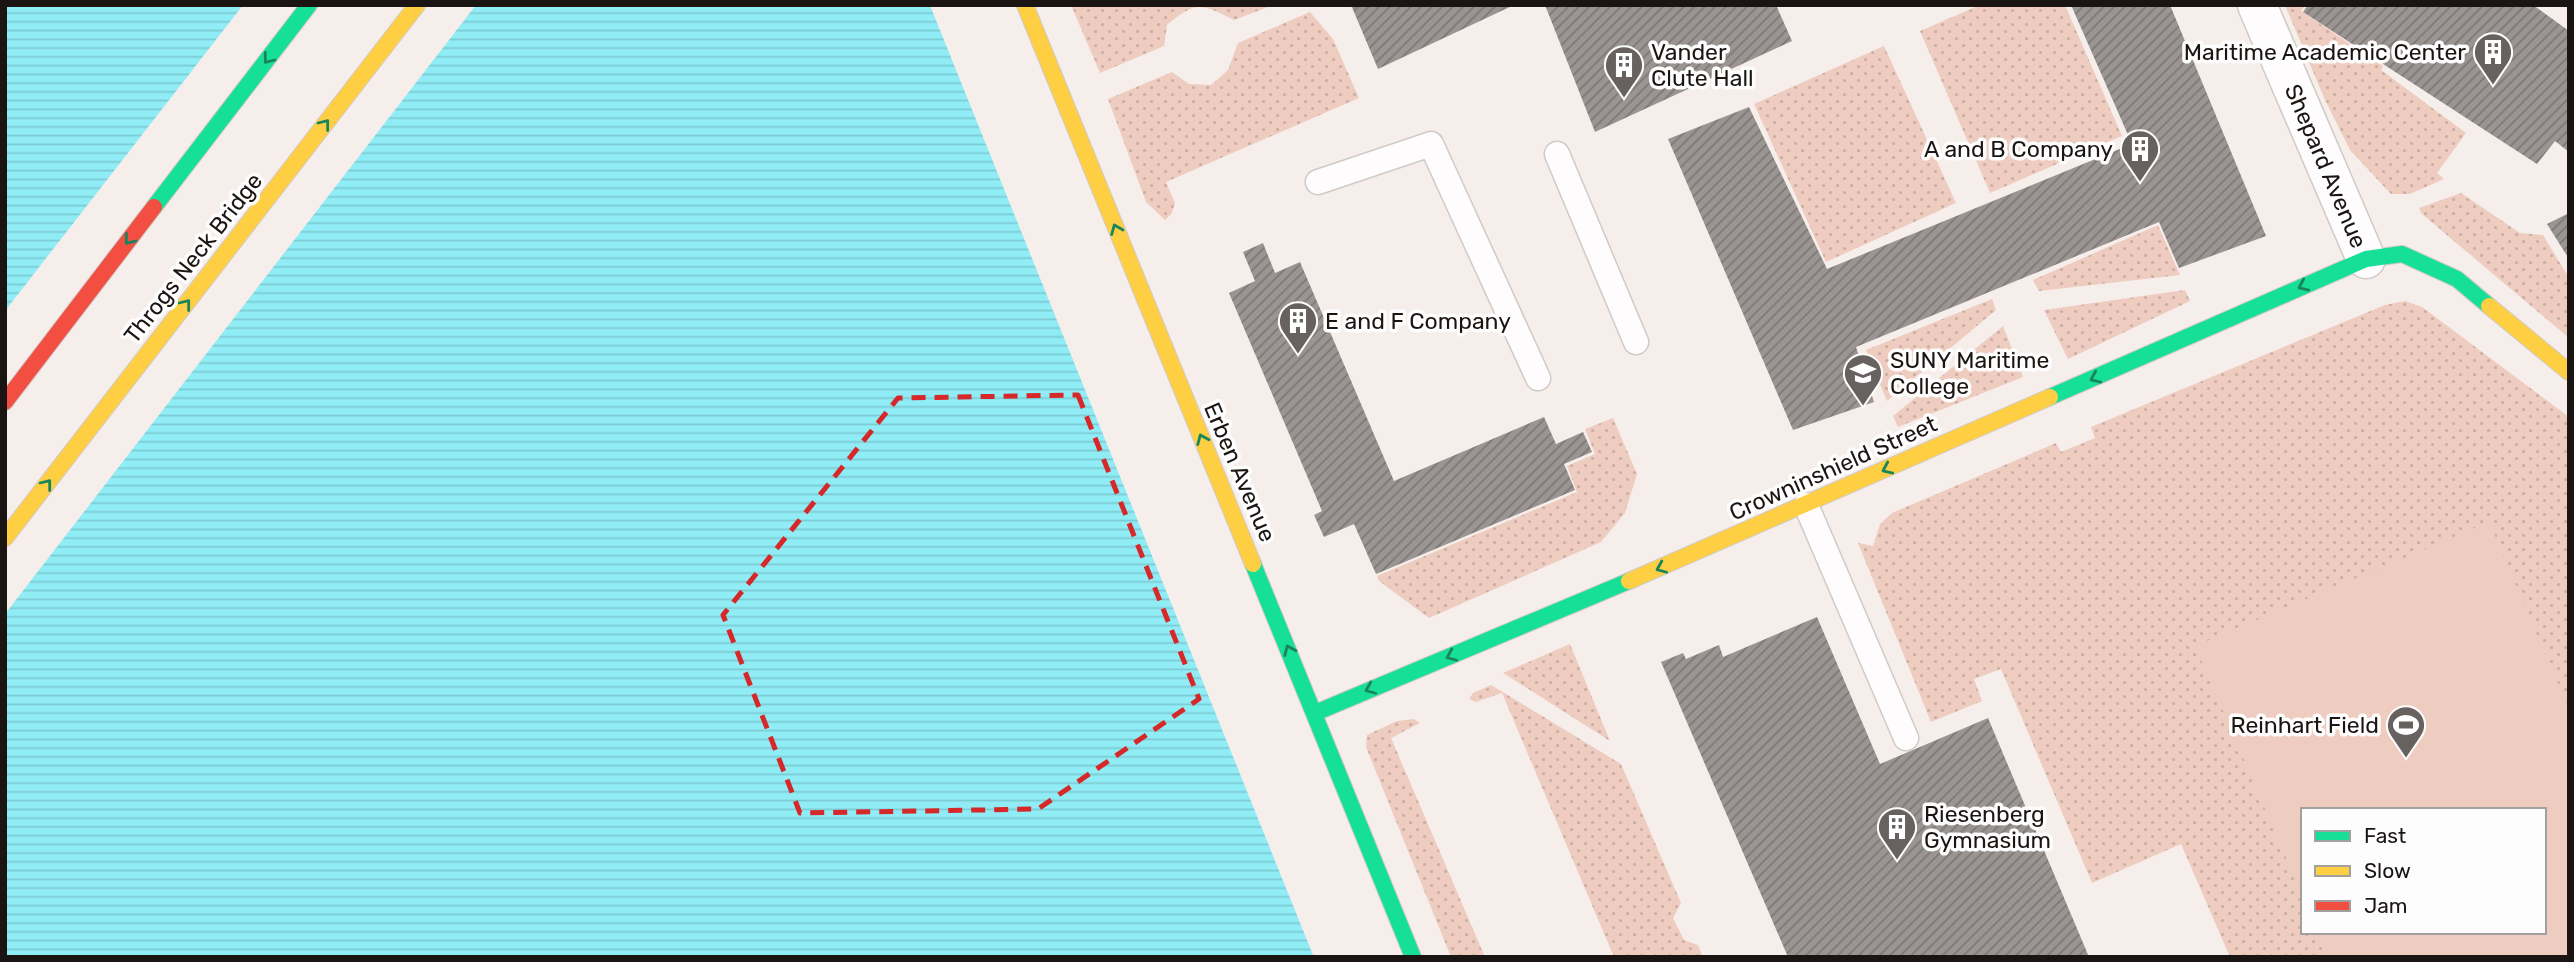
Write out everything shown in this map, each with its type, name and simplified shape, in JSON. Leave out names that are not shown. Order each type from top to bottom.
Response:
[{"type":"main road","points":[[5,402],[309,5]]},
{"type":"main road","name":"Throgs Neck Bridge","points":[[5,538],[417,5]]},
{"type":"main road","name":"Erben Avenue","points":[[1026,5],[1413,957]]},
{"type":"main road","name":"Shepard Avenue","points":[[2366,259],[2402,254],[2457,279],[2569,372]]},
{"type":"main road","name":"Crowninshield Street","points":[[1315,713],[1806,505],[2366,259]]},
{"type":"street","name":"Shepard Avenue","points":[[2257,5],[2366,259]]},
{"type":"lane","points":[[1318,182],[1431,144],[1538,378]]},
{"type":"lane","points":[[1558,153],[1636,342]]},
{"type":"lane","points":[[1806,505],[1906,738]]},
{"type":"highlighted area","points":[[1078,395],[1199,699],[1038,809],[800,813],[723,615],[898,398]]},
{"type":"shaded area","points":[[1071,5],[1273,5],[1234,20],[1206,8],[1185,11],[1167,25],[1164,46],[1100,73]]},
{"type":"shaded area","points":[[1980,5],[2065,5],[2122,136],[1990,193],[1920,31]]},
{"type":"shaded area","points":[[2285,5],[2305,5],[2301,11],[2383,66],[2381,70],[2466,133],[2437,173],[2444,179],[2410,194],[2391,194],[2350,150],[2325,100]]},
{"type":"shaded area","points":[[1310,12],[1333,39],[1359,98],[1166,182],[1175,203],[1172,213],[1165,220],[1146,202],[1108,99],[1172,72],[1189,84],[1211,85],[1228,70],[1238,43]]},
{"type":"shaded area","points":[[1884,46],[1956,203],[1826,262],[1754,104]]},
{"type":"shaded area","points":[[2461,193],[2520,233],[2543,235],[2569,278],[2569,338],[2422,214],[2419,208]]},
{"type":"shaded area","points":[[2158,225],[2180,275],[2039,291],[2033,280]]},
{"type":"shaded area","points":[[2185,290],[2190,301],[2068,359],[2044,310]]},
{"type":"shaded area","points":[[1992,299],[1996,310],[1887,401],[1866,350]]},
{"type":"shaded area","points":[[2405,301],[2422,307],[2569,417],[2569,957],[2230,957],[2181,844],[2092,883],[2001,669],[1974,679],[1982,701],[1931,722],[1858,543],[1873,546],[1880,524],[1892,513],[2056,443],[2061,452],[2095,438],[2091,427],[2385,305]]},
{"type":"shaded area","points":[[2003,326],[2023,377],[1898,427],[1893,416]]},
{"type":"shaded area","points":[[1613,418],[1637,474],[1625,513],[1601,542],[1429,618],[1379,581],[1377,576],[1577,492],[1567,466],[1595,454],[1585,429]]},
{"type":"shaded area","name":"Reinhart Field","points":[[2489,522],[2569,709],[2569,957],[2328,957],[2319,934],[2546,934],[2546,808],[2301,808],[2301,892],[2195,646]]},
{"type":"shaded area","points":[[1570,644],[1610,741],[1503,673]]},
{"type":"shaded area","points":[[1491,685],[1621,764],[1681,903],[1673,918],[1684,940],[1698,945],[1703,957],[1614,957],[1502,693],[1476,702],[1469,699],[1473,693]]},
{"type":"shaded area","points":[[1414,719],[1420,723],[1391,738],[1485,957],[1451,957],[1366,747],[1367,735],[1397,721]]},
{"type":"water","points":[[5,5],[930,5],[1314,957],[5,957]]},
{"type":"pier","points":[[243,5],[476,5],[5,614],[5,311]]},
{"type":"pier","points":[[930,5],[934,5],[1318,957],[1314,957]]},
{"type":"building","points":[[1351,5],[1514,5],[1378,69]]},
{"type":"building","name":"Vander Clute Hall","points":[[1545,5],[1776,5],[1792,41],[1595,132]]},
{"type":"building","name":"A and B Company","points":[[2071,5],[2170,5],[2266,236],[2179,268],[2159,222],[1856,347],[1874,402],[1793,430],[1668,139],[1749,107],[1827,269],[2132,144]]},
{"type":"building","name":"Maritime Academic Center","points":[[2308,5],[2533,5],[2569,31],[2569,152],[2555,141],[2537,164],[2303,12]]},
{"type":"building","points":[[2569,213],[2569,259],[2547,224]]},
{"type":"building","name":"E and F Company","points":[[1263,243],[1275,273],[1300,262],[1394,481],[1544,417],[1556,444],[1583,432],[1592,452],[1564,464],[1575,490],[1376,574],[1354,524],[1324,537],[1314,515],[1322,511],[1229,293],[1255,281],[1243,252]]},
{"type":"building","name":"Riesenberg Gymnasium","points":[[1817,617],[1880,764],[1988,718],[2089,957],[1788,957],[1661,662],[1683,653],[1686,659],[1719,645],[1723,657]]},
{"type":"traffic: fast","points":[[154,207],[309,5]]},
{"type":"traffic: fast","points":[[2050,397],[2366,259],[2402,254],[2457,279],[2489,306]]},
{"type":"traffic: fast","points":[[1253,564],[1413,957]]},
{"type":"traffic: fast","points":[[1315,713],[1629,581]]},
{"type":"traffic: slow","points":[[5,538],[417,5]]},
{"type":"traffic: slow","points":[[1025,5],[1253,564]]},
{"type":"traffic: slow","points":[[2489,306],[2569,372]]},
{"type":"traffic: slow","points":[[1629,581],[2050,397]]},
{"type":"traffic: jam","points":[[5,402],[154,207]]},
{"type":"place","name":"Maritime Academic Center","points":[[2493,86]]},
{"type":"place","name":"Vander Clute Hall","points":[[1624,99]]},
{"type":"place","name":"A and B Company","points":[[2140,183]]},
{"type":"place","name":"E and F Company","points":[[1298,355]]},
{"type":"place","name":"SUNY Maritime College","points":[[1863,407]]},
{"type":"place","name":"Reinhart Field","points":[[2406,759]]},
{"type":"place","name":"Riesenberg Gymnasium","points":[[1897,861]]}]
